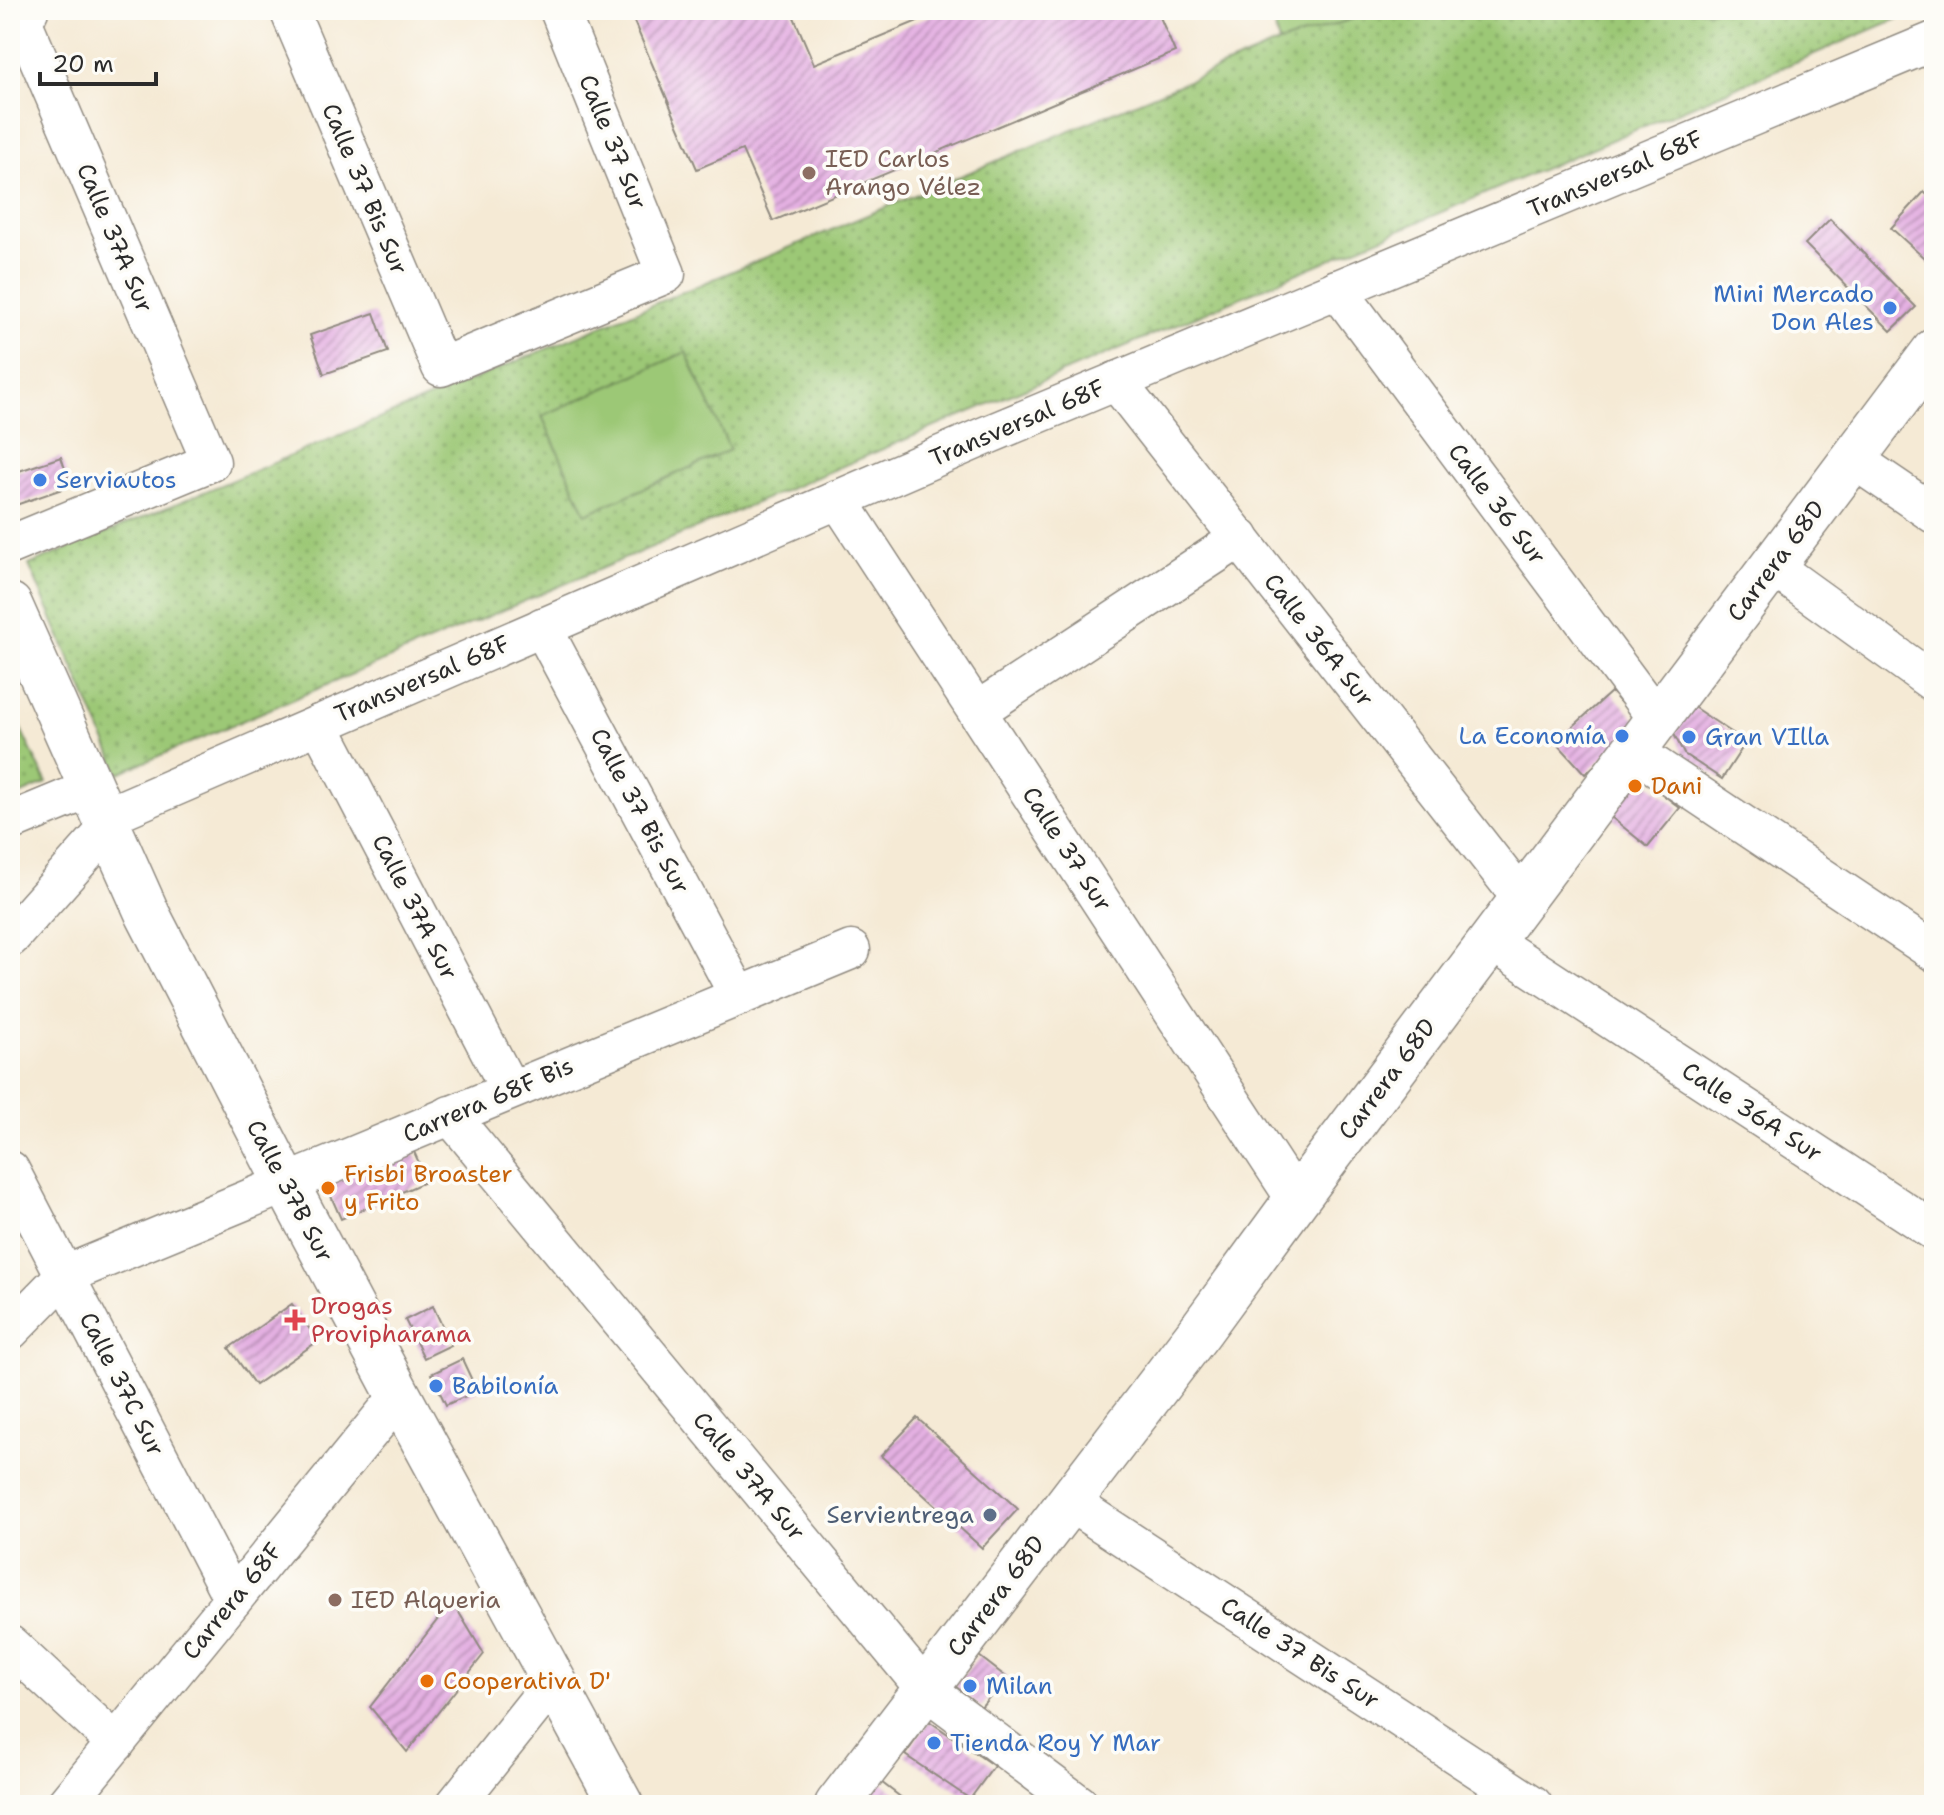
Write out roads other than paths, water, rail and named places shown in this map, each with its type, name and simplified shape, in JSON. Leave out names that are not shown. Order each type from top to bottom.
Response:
[{"type":"street","name":"Calle 37 Bis Sur","points":[[289,10],[441,367],[666,274]]},
{"type":"street","name":"Calle 37 Sur","points":[[559,10],[666,274]]},
{"type":"street","name":"Calle 37A Sur","points":[[10,545],[211,462],[18,14]]},
{"type":"street","name":"Transversal 68F","points":[[10,822],[102,811],[319,724],[1116,381],[1934,41]]},
{"type":"street","name":"Calle 36 Sur","points":[[1337,289],[1645,735],[1934,952]]},
{"type":"street","name":"Carrera 68D","points":[[837,1805],[1200,1331],[1934,351]]},
{"type":"street","name":"Calle 36A Sur","points":[[1116,381],[1522,899]]},
{"type":"street","points":[[1853,459],[1934,514]]},
{"type":"street","name":"Calle 37 Sur","points":[[838,499],[1296,1200]]},
{"type":"street","points":[[977,711],[1240,538]]},
{"type":"street","points":[[1772,566],[1934,683]]},
{"type":"street","name":"Calle 37B Sur","points":[[10,605],[148,915],[399,1396],[621,1805]]},
{"type":"street","name":"Calle 37 Bis Sur","points":[[542,627],[739,996]]},
{"type":"street","name":"Calle 37A Sur","points":[[319,724],[510,1090]]},
{"type":"street","points":[[10,938],[102,811]]},
{"type":"street","name":"Calle 36A Sur","points":[[1491,941],[1934,1231]]},
{"type":"street","name":"Carrera 68F Bis","points":[[10,1331],[65,1275],[851,950]]},
{"type":"street","name":"Calle 37A Sur","points":[[450,1115],[925,1689],[1080,1805]]},
{"type":"street","name":"Calle 37C Sur","points":[[10,1170],[233,1599]]},
{"type":"street","name":"Carrera 68F","points":[[65,1805],[399,1396]]},
{"type":"street","name":"Calle 37 Bis Sur","points":[[1068,1501],[1533,1805]]},
{"type":"street","points":[[10,1645],[116,1743]]},
{"type":"street","points":[[455,1805],[554,1681]]},
{"type":"place","name":"IED Carlos Arango Vélez","points":[[809,173]]},
{"type":"place","name":"Mini Mercado Don Ales","points":[[1890,308]]},
{"type":"place","name":"Serviautos","points":[[40,480]]},
{"type":"place","name":"La Economía","points":[[1622,736]]},
{"type":"place","name":"Gran VIlla","points":[[1689,737]]},
{"type":"place","name":"Dani","points":[[1635,786]]},
{"type":"place","name":"Frisbi Broaster y Frito","points":[[328,1188]]},
{"type":"place","name":"Drogas Provipharama","points":[[295,1320]]},
{"type":"place","name":"Babilonía","points":[[436,1386]]},
{"type":"place","name":"Servientrega","points":[[990,1515]]},
{"type":"place","name":"IED Alqueria","points":[[335,1600]]},
{"type":"place","name":"Cooperativa D'","points":[[427,1681]]},
{"type":"place","name":"Milan","points":[[970,1686]]},
{"type":"place","name":"Tienda Roy Y Mar","points":[[934,1743]]}]
